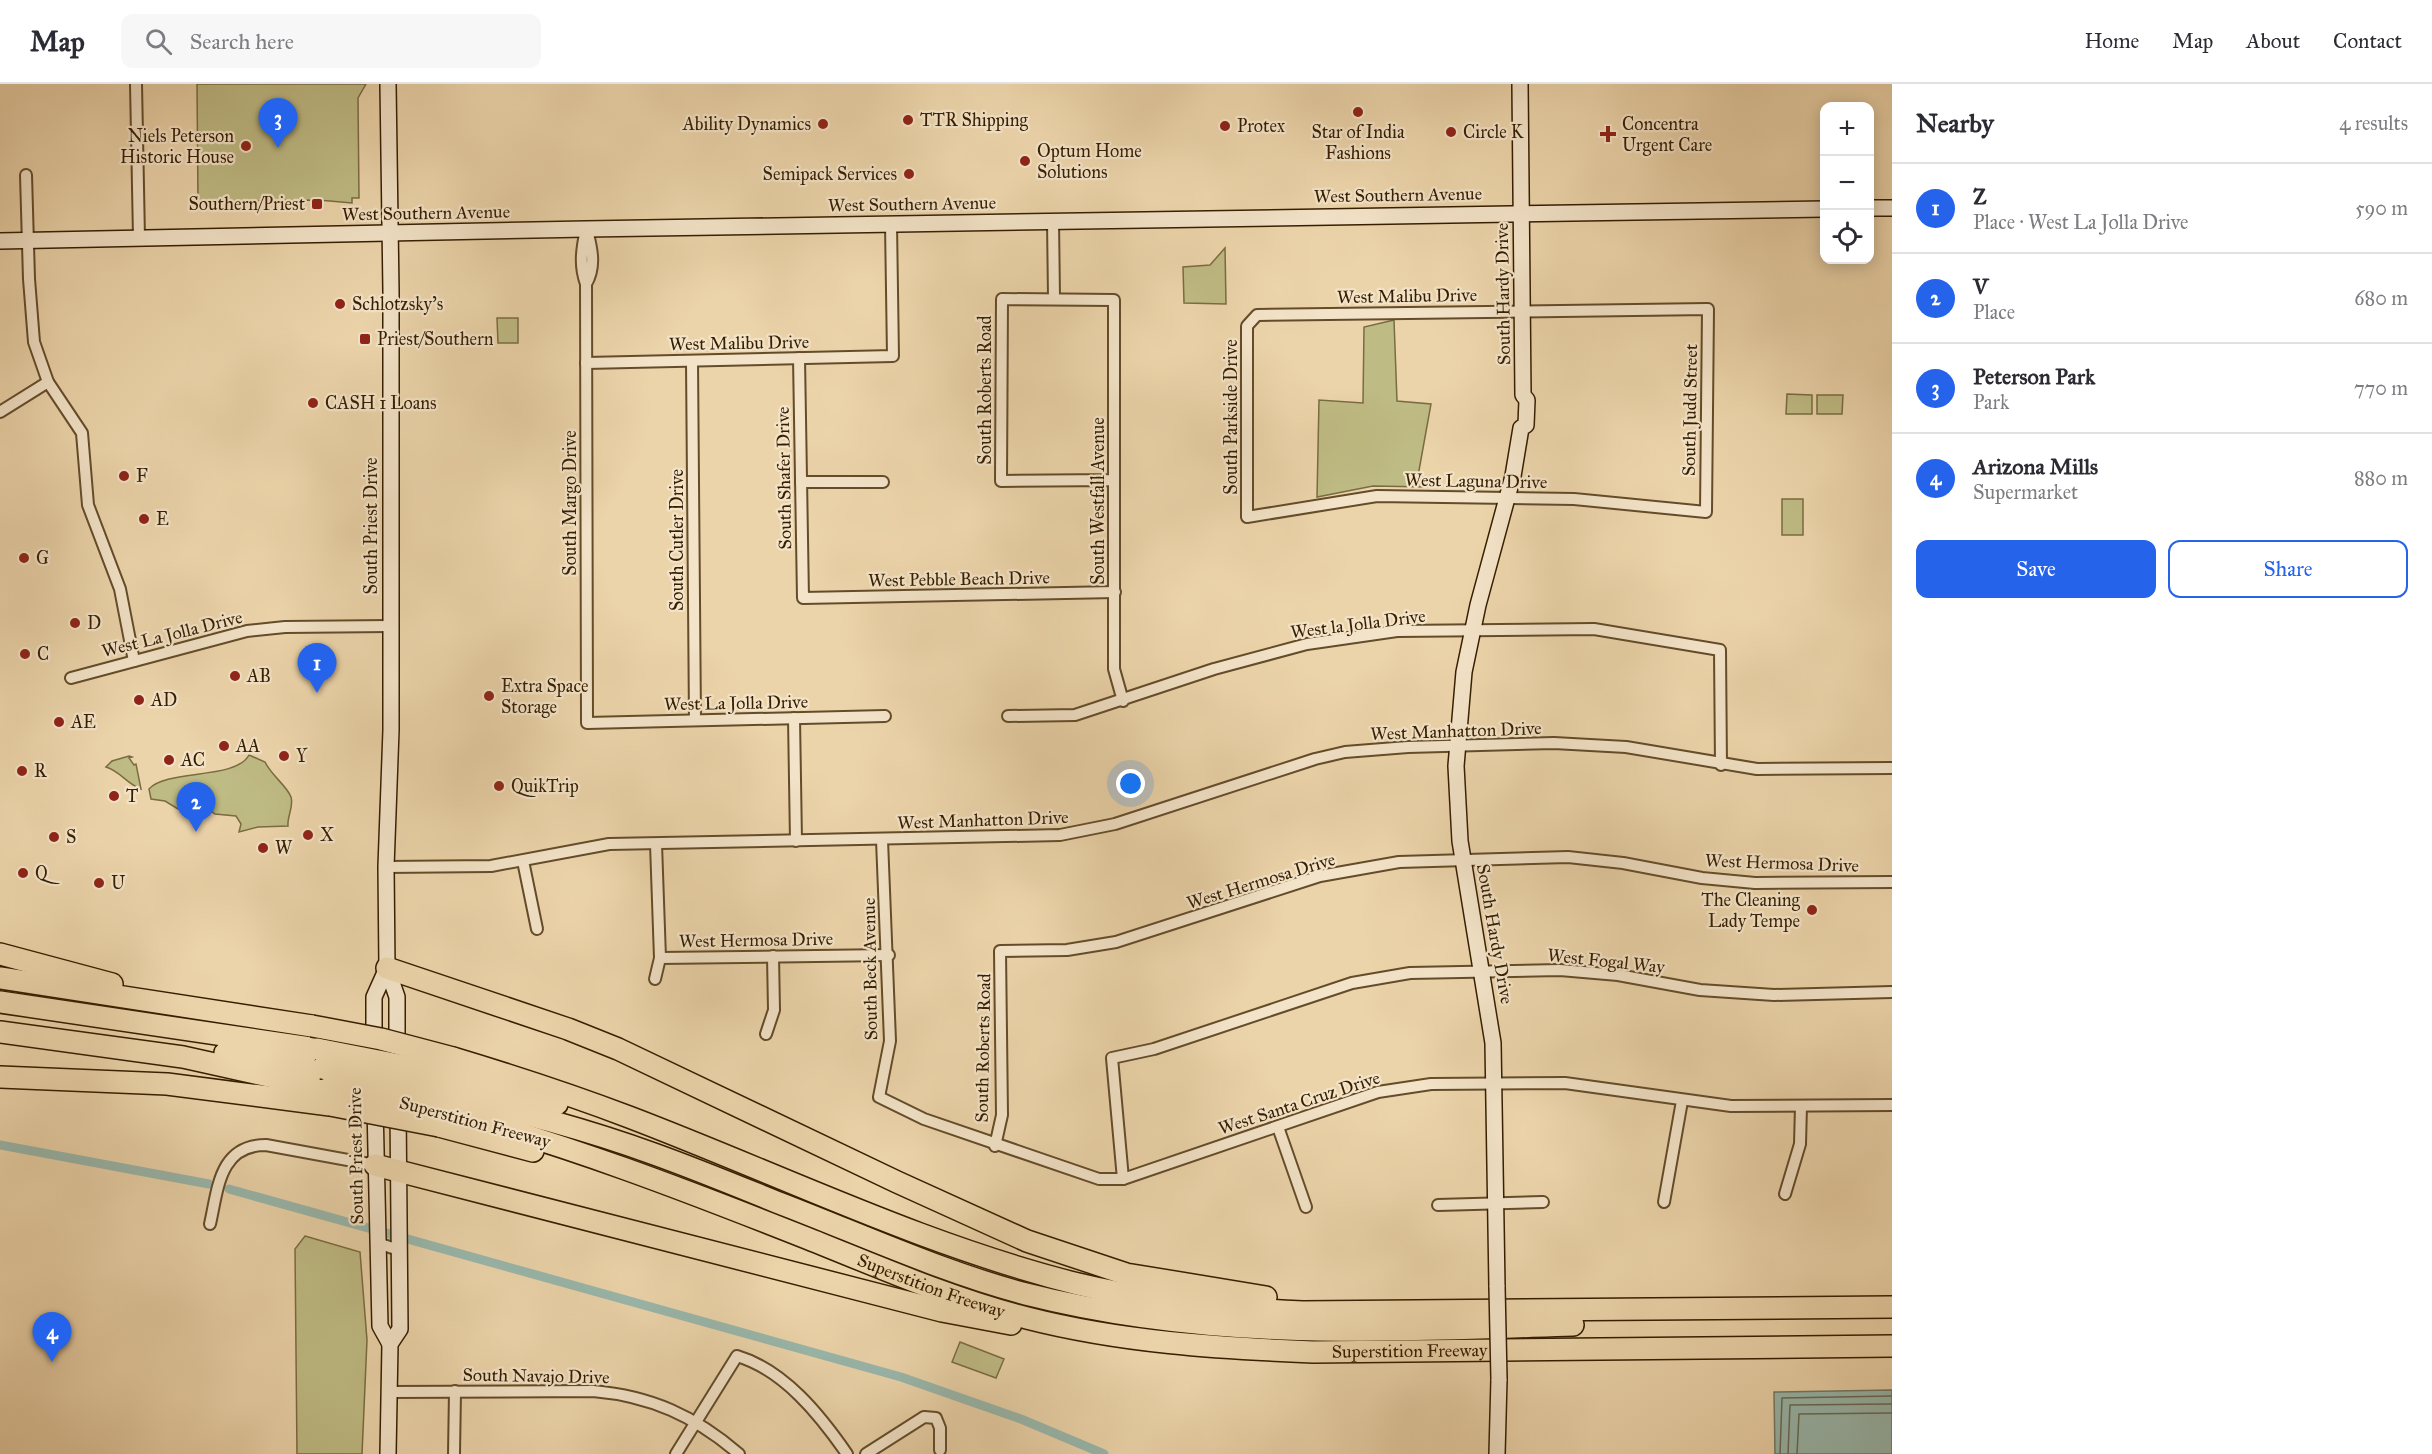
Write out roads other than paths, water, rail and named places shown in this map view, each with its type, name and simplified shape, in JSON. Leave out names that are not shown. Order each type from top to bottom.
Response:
[{"type":"highway","points":[[0,954],[223,1012]]},
{"type":"highway","points":[[387,968],[568,1029],[618,1049],[897,1182],[1027,1241],[1126,1274],[1251,1296],[1440,1312]]},
{"type":"highway","points":[[0,978],[223,1012]]},
{"type":"highway","points":[[0,1002],[62,1010],[324,1078]]},
{"type":"highway","name":"Superstition Freeway","points":[[223,1012],[381,1039],[446,1093],[585,1153],[971,1301],[1046,1323],[1136,1340],[1313,1352],[1892,1346]]},
{"type":"highway","points":[[0,1020],[324,1078]]},
{"type":"highway","points":[[0,1032],[446,1093],[538,1118],[653,1154],[987,1282],[1043,1298],[1113,1313],[1251,1329],[1337,1331],[1639,1323],[1780,1309]]},
{"type":"highway","name":"Superstition Freeway","points":[[0,1043],[446,1093],[540,1084],[958,1249],[1035,1272],[1121,1293],[1255,1310],[1440,1312],[1892,1307]]},
{"type":"highway","points":[[0,1077],[167,1084],[324,1078]]},
{"type":"highway","points":[[375,1165],[942,1311],[1034,1328],[1136,1340]]},
{"type":"main road","name":"South Priest Drive","points":[[388,84],[391,233],[391,730],[386,867],[387,968],[397,997],[400,1329],[390,1344]]},
{"type":"main road","name":"South Hardy Drive","points":[[1497,1454],[1499,1379],[1491,1025],[1462,860],[1456,801],[1461,685],[1473,629],[1509,496],[1521,428],[1518,424],[1519,400],[1523,395],[1520,84]]},
{"type":"main road","points":[[1874,208],[1892,208]]},
{"type":"main road","name":"West Southern Avenue","points":[[0,241],[586,228],[1820,209]]},
{"type":"main road","name":"South Priest Drive","points":[[387,968],[374,997],[375,1165],[380,1326],[390,1344],[388,1454]]},
{"type":"street","points":[[136,84],[139,238]]},
{"type":"street","points":[[26,175],[31,325],[48,382],[82,433],[88,505],[120,589],[135,661]]},
{"type":"street","points":[[1053,220],[1054,298]]},
{"type":"street","name":"West Malibu Drive","points":[[585,363],[893,356],[891,224]]},
{"type":"street","name":"South Margo Drive","points":[[586,228],[581,250],[581,272],[586,284],[587,723]]},
{"type":"street","name":"South Roberts Road","points":[[1054,298],[1002,299],[1001,481],[1114,480]]},
{"type":"street","name":"South Westfall Avenue","points":[[1054,298],[1114,300],[1114,669],[1123,701]]},
{"type":"street","name":"West Malibu Drive","points":[[1251,319],[1257,315],[1708,309]]},
{"type":"street","name":"South Judd Street","points":[[1706,512],[1708,309]]},
{"type":"street","name":"South Parkside Drive","points":[[1247,517],[1247,326],[1251,319]]},
{"type":"street","name":"South Shafer Drive","points":[[799,358],[803,598]]},
{"type":"street","name":"South Cutler Drive","points":[[692,361],[694,720]]},
{"type":"street","points":[[0,412],[48,382]]},
{"type":"street","points":[[801,482],[883,482]]},
{"type":"street","name":"West Laguna Drive","points":[[1247,517],[1377,496],[1509,496],[1632,503],[1706,512]]},
{"type":"street","name":"West Pebble Beach Drive","points":[[803,598],[1115,592]]},
{"type":"street","name":"West La Jolla Drive","points":[[71,678],[247,631],[285,627],[390,626]]},
{"type":"street","name":"West la Jolla Drive","points":[[1008,716],[1075,715],[1214,669],[1307,644],[1397,631],[1594,629],[1720,650],[1721,765]]},
{"type":"street","name":"West La Jolla Drive","points":[[587,723],[885,716]]},
{"type":"street","points":[[794,718],[796,841]]},
{"type":"street","name":"West Manhatton Drive","points":[[386,867],[491,866],[590,847],[1040,837],[1084,832],[1315,759],[1345,752],[1457,745],[1554,743],[1626,747],[1721,765],[1757,769],[1892,768]]},
{"type":"street","name":"South Beck Avenue","points":[[879,1097],[890,1041],[889,955],[882,840]]},
{"type":"street","points":[[655,979],[660,958],[656,844]]},
{"type":"street","name":"West Hermosa Drive","points":[[1000,951],[1067,950],[1116,942],[1320,876],[1399,862],[1568,857],[1623,863],[1702,878],[1755,883],[1892,882]]},
{"type":"street","points":[[523,861],[537,929]]},
{"type":"street","name":"South Roberts Road","points":[[995,1146],[1002,1115],[1000,951]]},
{"type":"street","name":"West Hermosa Drive","points":[[660,958],[889,955]]},
{"type":"street","points":[[766,1034],[774,1010],[773,956]]},
{"type":"street","name":"West Fogal Way","points":[[1123,1179],[1112,1058],[1154,1049],[1352,983],[1410,973],[1560,970],[1618,975],[1700,990],[1753,993],[1892,992]]},
{"type":"street","name":"West Santa Cruz Drive","points":[[879,1097],[924,1119],[995,1146],[1099,1179],[1123,1179],[1378,1092],[1431,1084],[1565,1083],[1731,1106],[1892,1105]]},
{"type":"street","points":[[1664,1202],[1682,1101]]},
{"type":"street","points":[[1785,1194],[1800,1144],[1801,1106]]},
{"type":"street","points":[[1278,1126],[1306,1207]]},
{"type":"street","points":[[210,1224],[224,1165],[233,1154],[257,1145],[375,1165]]},
{"type":"street","points":[[1438,1205],[1543,1203]]},
{"type":"street","points":[[377,1242],[399,1248]]},
{"type":"street","points":[[676,1454],[737,1356],[757,1362],[793,1390],[828,1426],[847,1454]]},
{"type":"street","points":[[454,1454],[455,1391]]},
{"type":"street","name":"South Navajo Drive","points":[[389,1392],[593,1391],[626,1394],[662,1405],[695,1421],[739,1454]]},
{"type":"street","points":[[866,1454],[924,1417],[936,1418],[940,1428],[940,1450]]},
{"type":"water","points":[[1892,1390],[1892,1454],[1775,1454],[1774,1392]]},
{"type":"waterway","points":[[0,1145],[209,1184]]},
{"type":"waterway","points":[[229,1189],[901,1377],[1021,1419],[1104,1454]]},
{"type":"place","name":"Star of India Fashions","points":[[1358,112]]},
{"type":"place","name":"TTR Shipping","points":[[908,120]]},
{"type":"place","name":"Ability Dynamics","points":[[823,124]]},
{"type":"place","name":"Protex","points":[[1225,126]]},
{"type":"place","name":"Circle K","points":[[1451,132]]},
{"type":"place","name":"Concentra Urgent Care","points":[[1608,134]]},
{"type":"place","name":"Niels Peterson Historic House","points":[[246,146]]},
{"type":"place","name":"Peterson Park","points":[[278,148]]},
{"type":"place","name":"Optum Home Solutions","points":[[1025,161]]},
{"type":"place","name":"Semipack Services","points":[[909,174]]},
{"type":"place","name":"Southern/Priest","points":[[317,204]]},
{"type":"place","name":"Schlotzsky's","points":[[340,304]]},
{"type":"place","name":"Priest/Southern","points":[[365,339]]},
{"type":"place","name":"CASH 1 Loans","points":[[313,403]]},
{"type":"place","name":"F","points":[[124,476]]},
{"type":"place","name":"E","points":[[144,519]]},
{"type":"place","name":"G","points":[[24,558]]},
{"type":"place","name":"D","points":[[75,623]]},
{"type":"place","name":"C","points":[[25,654]]},
{"type":"place","name":"AB","points":[[235,676]]},
{"type":"place","name":"Z","points":[[317,693]]},
{"type":"place","name":"Extra Space Storage","points":[[489,696]]},
{"type":"place","name":"AD","points":[[139,700]]},
{"type":"place","name":"AE","points":[[59,722]]},
{"type":"place","name":"AA","points":[[224,746]]},
{"type":"place","name":"Y","points":[[284,756]]},
{"type":"place","name":"AC","points":[[169,760]]},
{"type":"place","name":"R","points":[[22,771]]},
{"type":"place","name":"QuikTrip","points":[[499,786]]},
{"type":"place","name":"T","points":[[114,796]]},
{"type":"place","name":"V","points":[[196,832]]},
{"type":"place","name":"X","points":[[308,835]]},
{"type":"place","name":"S","points":[[54,837]]},
{"type":"place","name":"W","points":[[263,848]]},
{"type":"place","name":"Q","points":[[23,873]]},
{"type":"place","name":"U","points":[[99,883]]},
{"type":"place","name":"The Cleaning Lady Tempe","points":[[1812,910]]},
{"type":"place","name":"Arizona Mills","points":[[52,1362]]}]
